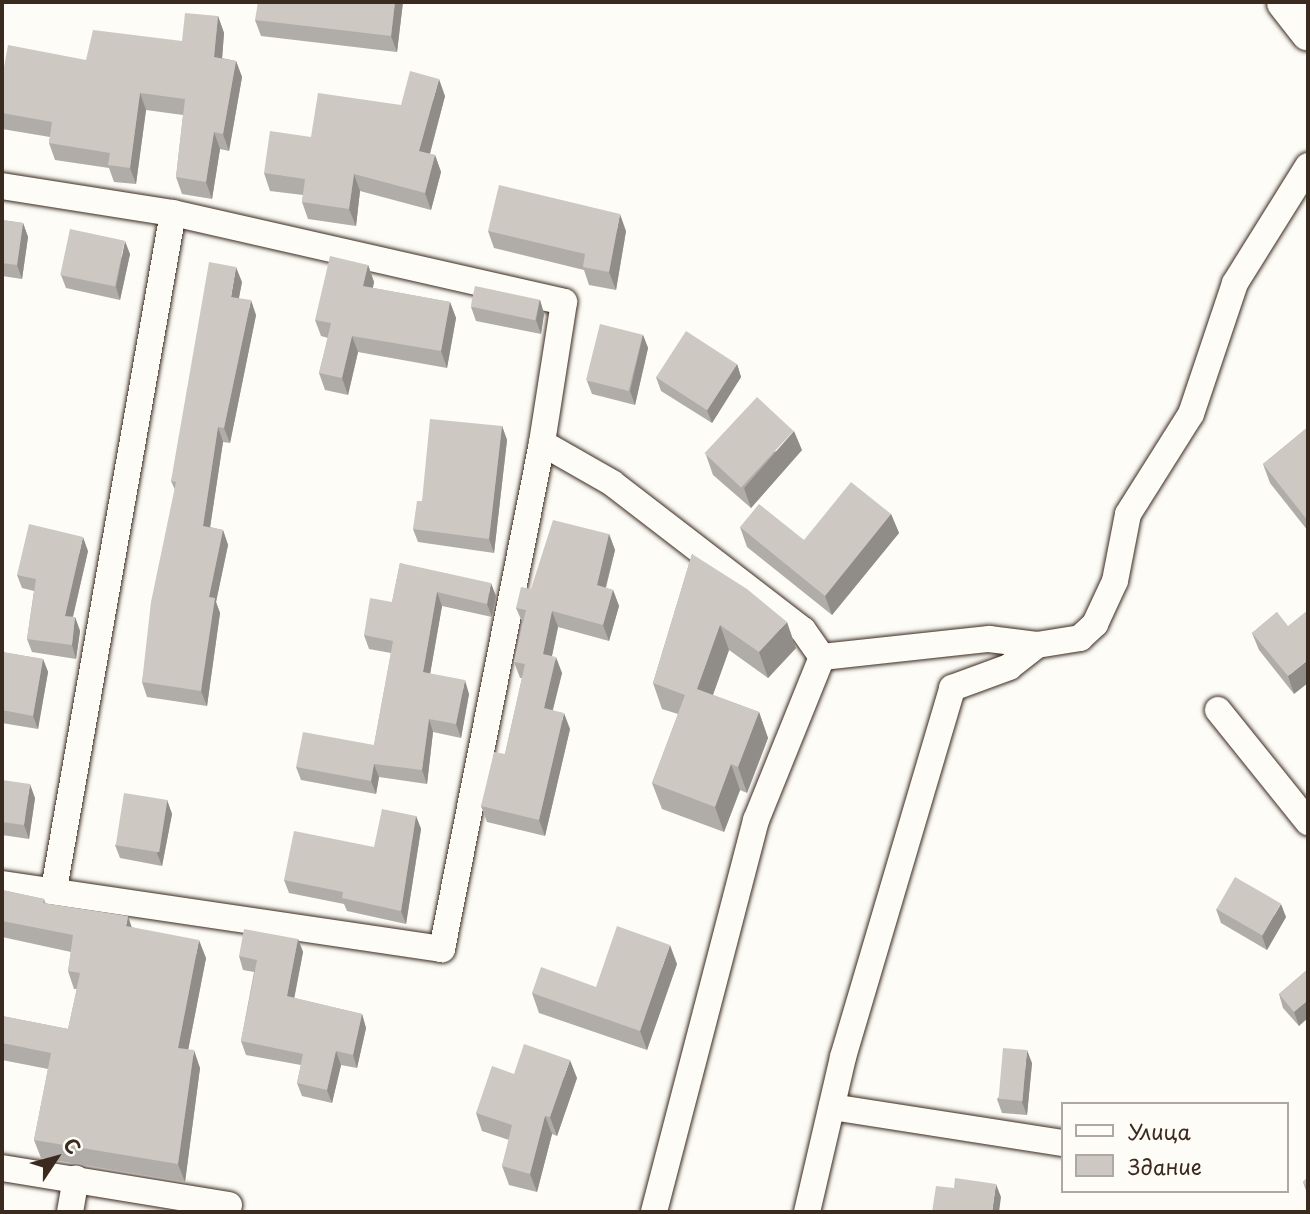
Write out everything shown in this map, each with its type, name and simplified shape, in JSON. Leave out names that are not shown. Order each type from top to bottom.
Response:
[{"type":"main road","points":[[1284,2],[1308,33]]},
{"type":"street","points":[[822,657],[989,639],[1037,645],[1080,638],[1095,624],[1115,581],[1128,514],[1191,414],[1235,283],[1308,166]]},
{"type":"street","points":[[2,186],[173,214],[564,302],[542,443],[442,949],[54,889],[2,884]]},
{"type":"street","points":[[54,889],[173,214]]},
{"type":"street","points":[[542,443],[612,483],[803,630],[822,657]]},
{"type":"street","points":[[807,1212],[832,1107],[952,688],[1009,667],[1037,645]]},
{"type":"street","points":[[654,1212],[756,820],[822,657]]},
{"type":"street","points":[[1218,710],[1308,822]]},
{"type":"street","points":[[832,1107],[1062,1143]]},
{"type":"street","points":[[2,1168],[229,1205]]},
{"type":"street","points":[[70,1212],[76,1179]]},
{"type":"building","points":[[258,2],[395,2],[391,36],[255,20]]},
{"type":"building","points":[[185,13],[218,16],[214,57],[236,61],[223,134],[214,132],[206,182],[176,177],[185,99],[140,93],[130,168],[108,165],[110,153],[49,143],[52,122],[2,113],[2,78],[8,45],[86,60],[93,30],[182,41]]},
{"type":"building","points":[[410,71],[439,79],[419,151],[435,155],[425,193],[354,174],[349,209],[302,202],[305,179],[264,173],[270,131],[311,137],[318,93],[401,105]]},
{"type":"building","points":[[499,185],[620,214],[609,272],[583,267],[585,254],[488,231]]},
{"type":"building","points":[[2,220],[23,223],[17,265],[2,263]]},
{"type":"building","points":[[70,229],[125,241],[115,287],[60,275]]},
{"type":"building","points":[[330,256],[368,265],[363,286],[450,302],[441,351],[352,336],[342,378],[319,373],[331,323],[315,320]]},
{"type":"building","points":[[209,262],[236,267],[231,297],[251,300],[224,428],[218,427],[203,526],[223,530],[209,597],[215,598],[201,691],[142,682],[151,602],[176,482],[171,481]]},
{"type":"building","points":[[475,286],[540,300],[535,320],[471,307]]},
{"type":"building","points":[[600,324],[643,335],[629,391],[586,380]]},
{"type":"building","points":[[686,331],[737,364],[707,410],[656,377]]},
{"type":"building","points":[[757,397],[794,431],[741,487],[704,453]]},
{"type":"building","points":[[430,419],[502,426],[489,539],[413,529],[417,501],[422,501]]},
{"type":"building","points":[[1308,427],[1308,521],[1263,464]]},
{"type":"building","points":[[851,482],[891,514],[825,596],[740,527],[759,504],[804,540]]},
{"type":"building","points":[[553,520],[609,534],[597,585],[613,590],[603,625],[552,611],[543,654],[556,657],[544,708],[564,713],[539,820],[481,806],[494,752],[505,754],[525,664],[514,662],[526,610],[516,608],[521,587],[531,589]]},
{"type":"building","points":[[29,524],[83,537],[65,616],[75,617],[72,645],[27,639],[36,579],[17,575]]},
{"type":"building","points":[[692,554],[747,589],[787,622],[759,652],[720,625],[697,689],[759,712],[738,767],[731,764],[715,807],[652,783],[685,695],[653,683]]},
{"type":"building","points":[[400,563],[491,583],[487,604],[437,592],[423,672],[465,680],[456,724],[429,719],[422,770],[374,764],[371,781],[296,767],[303,732],[374,745],[393,641],[364,635],[370,598],[392,602]]},
{"type":"building","points":[[1308,610],[1308,660],[1288,676],[1252,633],[1277,612],[1288,626]]},
{"type":"building","points":[[2,652],[43,659],[33,716],[2,710]]},
{"type":"building","points":[[2,780],[30,784],[24,825],[2,822]]},
{"type":"building","points":[[124,793],[167,800],[159,852],[116,845]]},
{"type":"building","points":[[382,809],[416,816],[401,911],[342,898],[343,892],[284,880],[294,831],[374,847]]},
{"type":"building","points":[[1235,877],[1281,904],[1262,936],[1216,909]]},
{"type":"building","points":[[2,890],[44,899],[43,903],[128,916],[126,926],[199,940],[178,1048],[194,1050],[178,1164],[34,1140],[51,1053],[2,1043],[2,1016],[68,1029],[80,973],[68,971],[73,935],[2,921]]},
{"type":"building","points":[[617,926],[670,945],[640,1031],[532,993],[541,967],[596,987]]},
{"type":"building","points":[[244,929],[298,939],[287,996],[362,1014],[353,1055],[336,1051],[327,1090],[297,1083],[303,1054],[241,1041],[257,960],[239,956]]},
{"type":"building","points":[[1308,969],[1308,1000],[1294,1012],[1279,994]]},
{"type":"building","points":[[524,1044],[570,1060],[550,1117],[545,1116],[530,1174],[502,1166],[512,1125],[476,1113],[492,1066],[514,1074]]},
{"type":"building","points":[[1003,1048],[1027,1050],[1022,1101],[999,1099]]},
{"type":"building","points":[[955,1178],[996,1184],[992,1212],[932,1212],[936,1186],[954,1188]]}]
